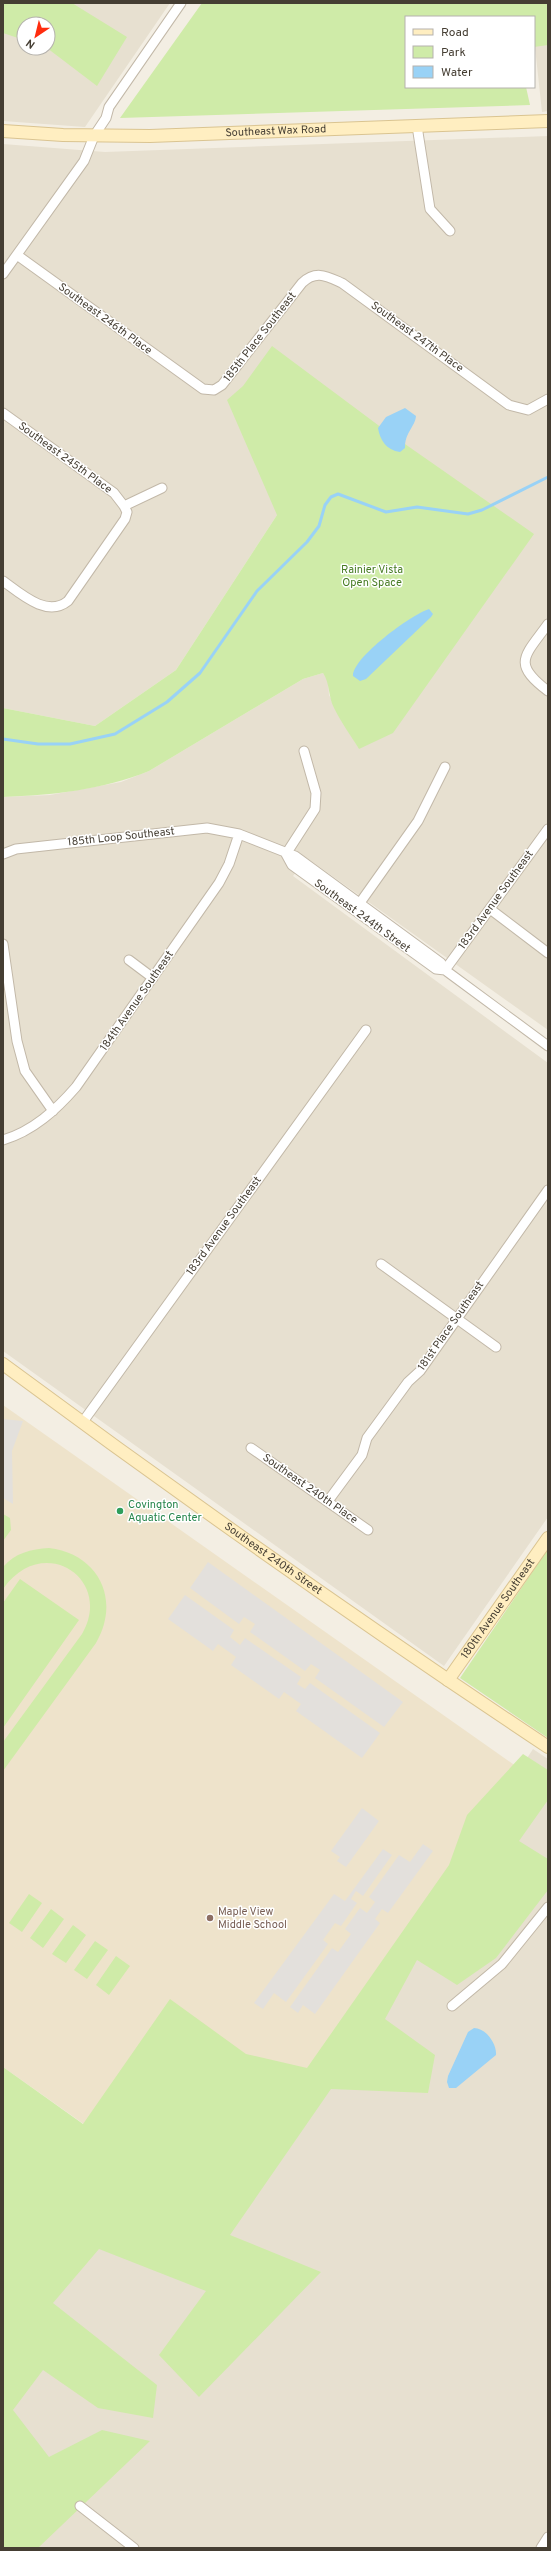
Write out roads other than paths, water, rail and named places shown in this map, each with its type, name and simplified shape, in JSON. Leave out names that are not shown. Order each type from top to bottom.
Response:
[{"type":"street","points":[[3,274],[84,161],[94,136],[106,118],[109,107],[181,3]]},
{"type":"street","name":"Southeast Wax Road","points":[[3,131],[94,136],[548,121]]},
{"type":"street","points":[[417,126],[430,209],[450,231]]},
{"type":"street","name":"Southeast 246th Place","points":[[17,255],[193,383]]},
{"type":"street","name":"185th Place Southeast","points":[[193,383],[203,389],[214,390],[222,385],[302,283],[311,276],[323,274]]},
{"type":"street","name":"Southeast 247th Place","points":[[323,274],[342,283],[509,405],[528,410],[548,399]]},
{"type":"street","name":"Southeast 245th Place","points":[[3,413],[114,493],[124,506]]},
{"type":"street","points":[[3,581],[29,600],[52,609],[68,602],[125,519],[127,512],[124,506],[162,488]]},
{"type":"street","points":[[548,624],[525,656],[525,665],[531,678],[548,691]]},
{"type":"street","points":[[286,854],[315,809],[316,793],[304,751]]},
{"type":"street","points":[[357,907],[418,821],[445,766]]},
{"type":"street","name":"185th Loop Southeast","points":[[3,854],[16,849],[207,828],[239,834]]},
{"type":"street","name":"183rd Avenue Southeast","points":[[444,970],[548,829]]},
{"type":"street","name":"Southeast 244th Street","points":[[239,834],[286,854],[292,865],[357,907],[436,969],[444,970],[548,1046]]},
{"type":"street","name":"184th Avenue Southeast","points":[[3,1140],[32,1127],[53,1111],[76,1087],[219,884],[229,864],[239,834]]},
{"type":"street","points":[[490,909],[548,953]]},
{"type":"street","points":[[3,944],[17,1041],[25,1071],[53,1111]]},
{"type":"street","points":[[129,960],[153,978]]},
{"type":"street","name":"183rd Avenue Southeast","points":[[82,1423],[366,1030]]},
{"type":"street","name":"181st Place Southeast","points":[[328,1502],[362,1455],[367,1438],[408,1382],[420,1371],[456,1318],[548,1190]]},
{"type":"street","points":[[381,1264],[496,1348]]},
{"type":"street","name":"Southeast 240th Street","points":[[3,1364],[82,1423],[448,1680],[548,1747]]},
{"type":"street","name":"Southeast 240th Place","points":[[251,1448],[368,1530]]},
{"type":"street","name":"180th Avenue Southeast","points":[[448,1680],[548,1538]]},
{"type":"street","points":[[452,2006],[502,1964],[548,1907]]},
{"type":"street","points":[[80,2506],[134,2548]]},
{"type":"street","points":[[541,2548],[548,2537]]},
{"type":"water","points":[[405,408],[416,416],[405,442],[405,448],[400,452],[387,447],[384,444],[380,437],[378,428],[386,417]]},
{"type":"water","points":[[429,609],[433,614],[431,617],[366,679],[360,681],[353,676],[362,658],[372,648],[410,619]]},
{"type":"water","points":[[474,2028],[483,2031],[490,2037],[495,2046],[496,2055],[456,2088],[449,2088],[447,2082],[448,2076],[468,2032]]},
{"type":"waterway","points":[[3,739],[38,744],[70,744],[115,734],[167,702],[200,673],[257,591],[307,542],[319,526],[325,505],[331,497],[338,494],[386,512],[417,507],[468,514],[482,510],[548,477]]},
{"type":"place","name":"Covington Aquatic Center","points":[[120,1511]]},
{"type":"place","name":"Maple View Middle School","points":[[210,1918]]},
{"type":"park label","name":"Rainier Vista Open Space","points":[[372,576]]}]
